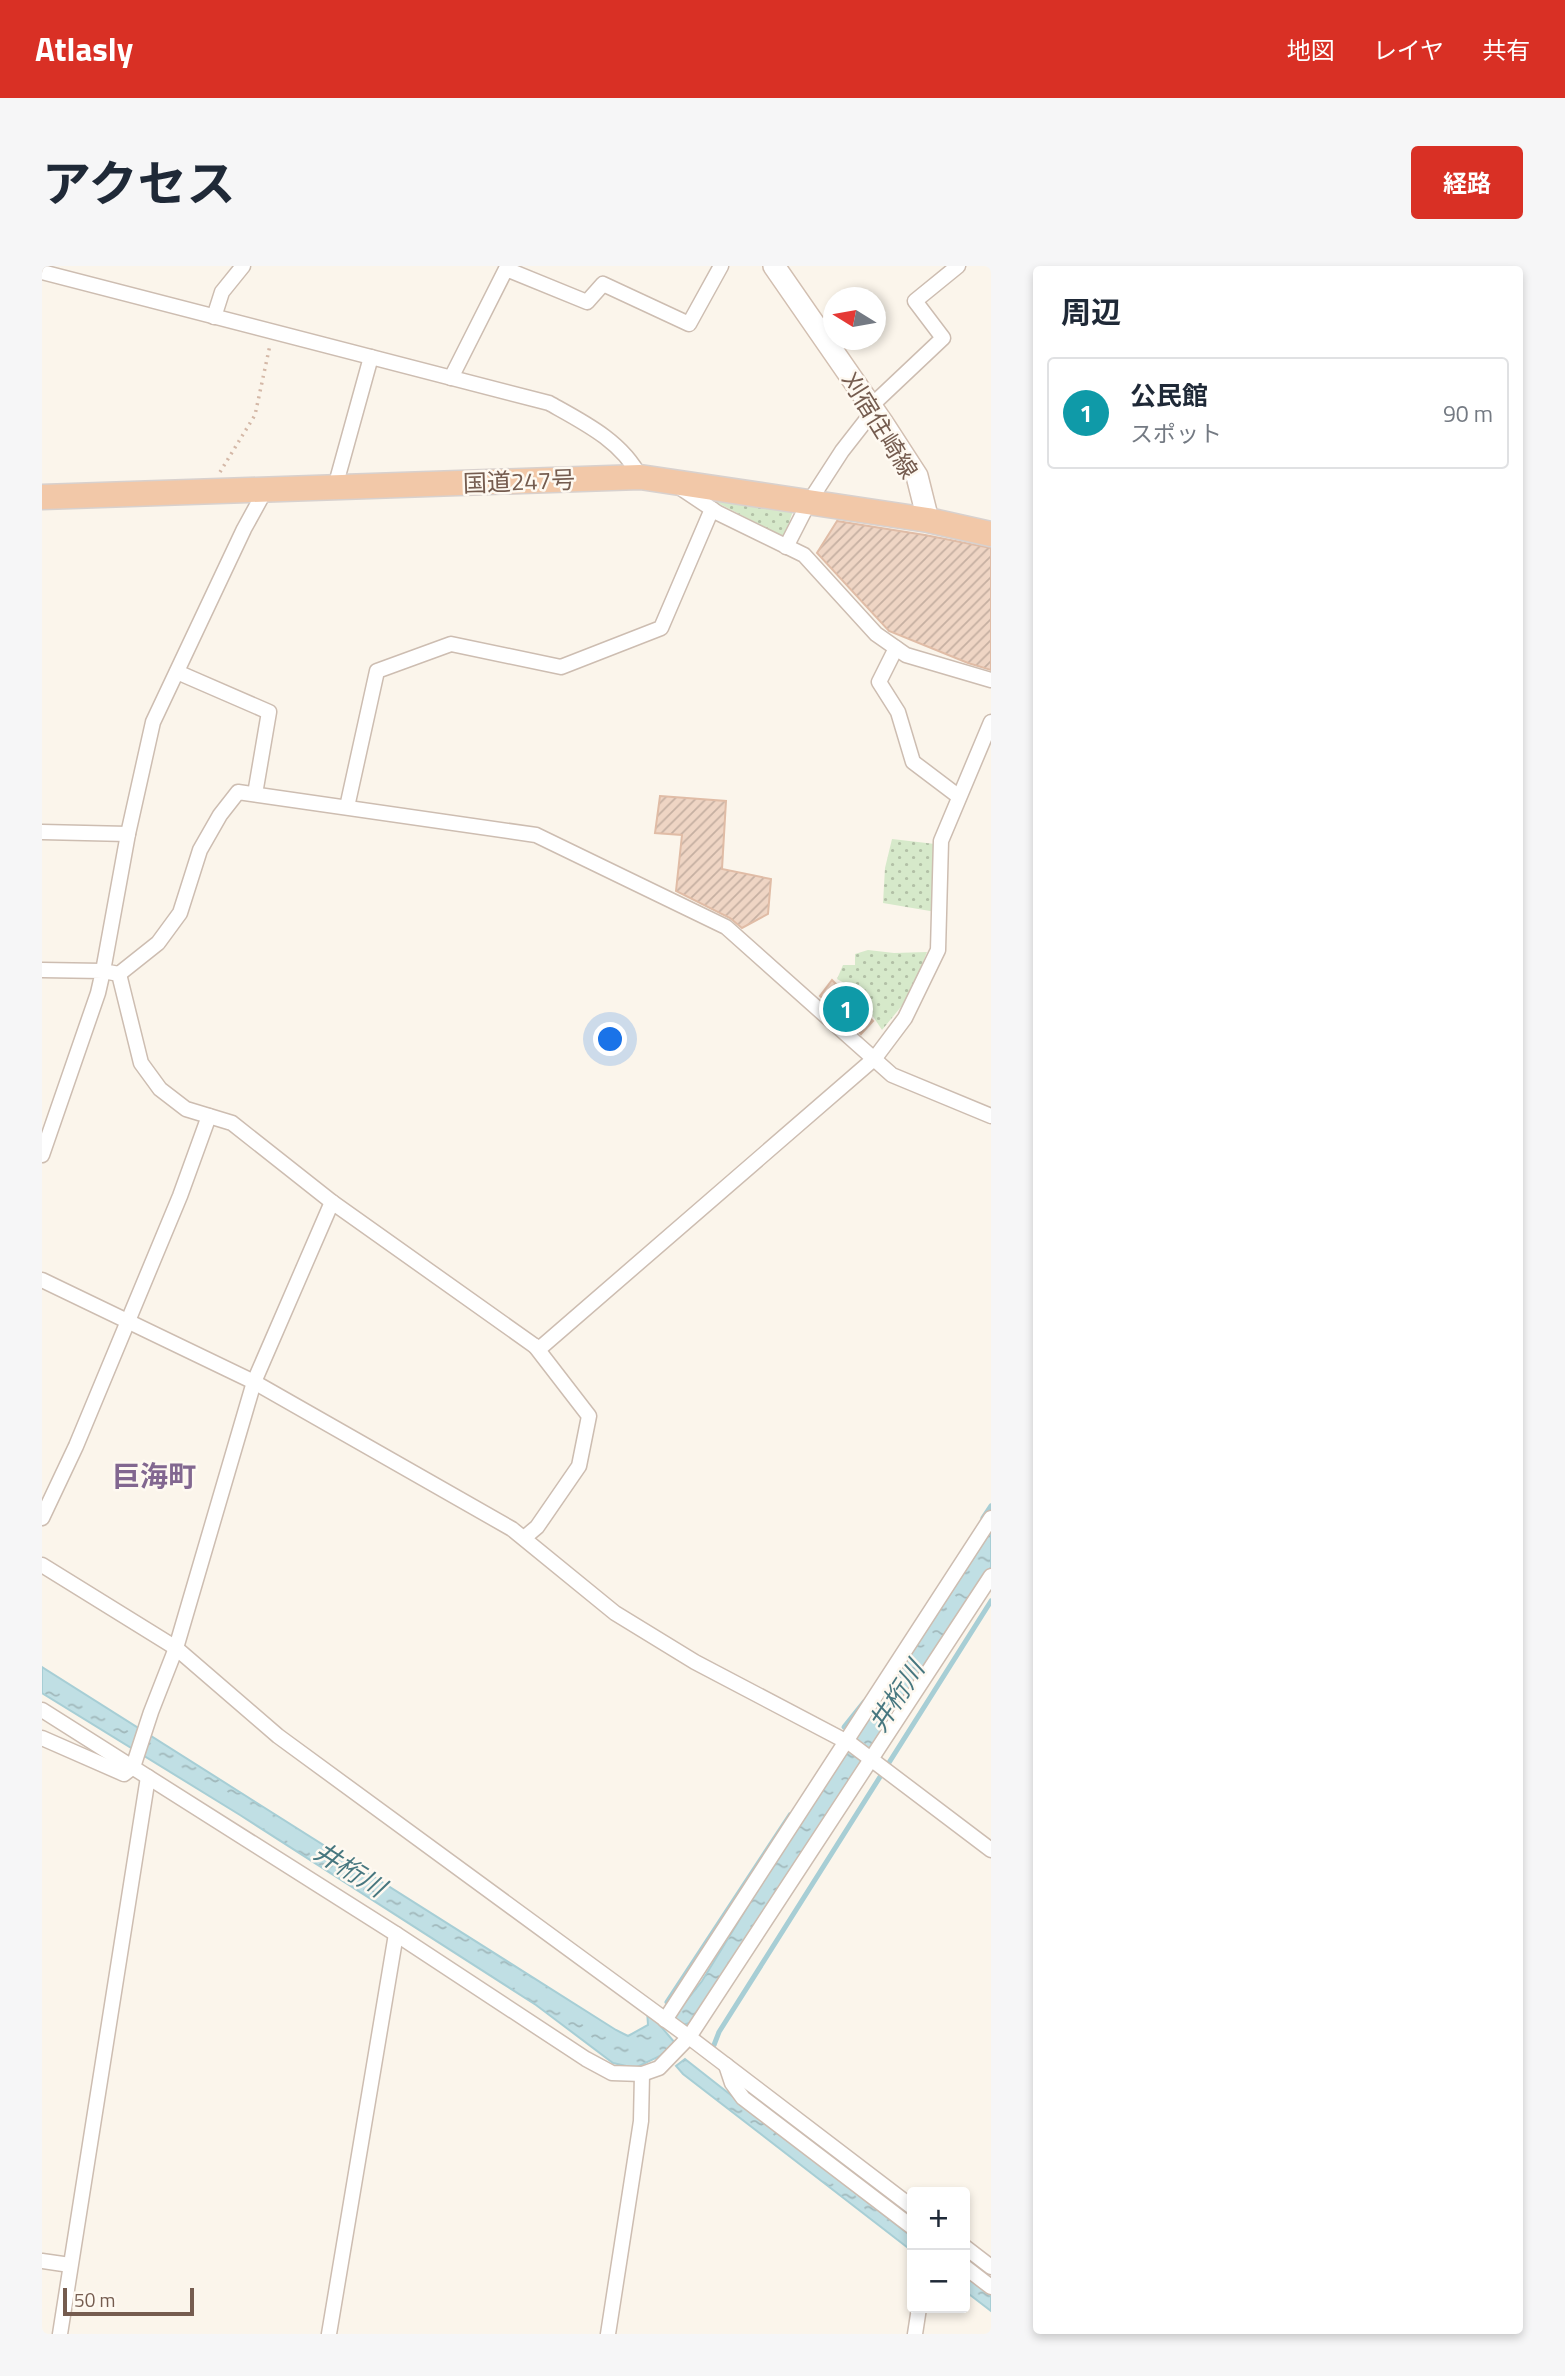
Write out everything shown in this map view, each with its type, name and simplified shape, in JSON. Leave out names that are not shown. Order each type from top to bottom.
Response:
[{"type":"highway","name":"国道247号","points":[[42,497],[640,477],[928,520],[991,534]]},
{"type":"main road","name":"刈宿住崎線","points":[[774,266],[916,476],[928,520]]},
{"type":"street","points":[[214,317],[222,292],[243,266]]},
{"type":"street","points":[[451,378],[506,269],[587,302],[603,284],[689,324],[721,266]]},
{"type":"street","points":[[786,547],[808,502],[872,408],[943,338],[915,301],[958,266]]},
{"type":"street","points":[[42,272],[549,403],[594,429],[632,461],[640,477]]},
{"type":"street","points":[[335,487],[371,358]]},
{"type":"street","points":[[669,481],[712,509],[804,555],[876,634],[906,655],[991,680]]},
{"type":"street","points":[[42,1154],[98,993],[128,834],[153,722],[266,489]]},
{"type":"street","points":[[347,807],[377,671],[451,644],[561,667],[661,628],[712,509]]},
{"type":"street","points":[[896,648],[879,681],[898,712],[913,762],[958,796]]},
{"type":"street","points":[[177,672],[269,712],[255,794]]},
{"type":"street","points":[[119,974],[141,1063],[160,1088],[186,1109],[232,1123],[332,1202],[539,1349],[875,1058],[905,1018],[938,950],[941,841],[991,722]]},
{"type":"street","points":[[42,970],[103,971],[119,974],[158,943],[180,913],[200,850],[220,815],[238,792],[536,835],[726,927],[892,1075],[991,1116]]},
{"type":"street","points":[[42,832],[128,834]]},
{"type":"street","points":[[42,1518],[76,1446],[180,1196],[209,1116]]},
{"type":"street","points":[[42,1738],[124,1774],[134,1761],[176,1648],[254,1382],[332,1202]]},
{"type":"street","points":[[42,1280],[254,1382],[512,1529],[615,1614],[695,1662],[848,1743],[991,1850]]},
{"type":"street","points":[[524,1538],[537,1527],[579,1466],[589,1416],[535,1346]]},
{"type":"street","points":[[665,2020],[848,1743],[991,1518]]},
{"type":"street","points":[[42,1565],[176,1648],[278,1736],[689,2037],[907,2203]]},
{"type":"street","points":[[42,1710],[134,1761],[148,1777],[396,1934],[586,2059],[612,2073],[642,2074],[659,2068],[689,2037],[991,1576]]},
{"type":"street","points":[[60,2334],[148,1777]]},
{"type":"street","points":[[329,2334],[396,1934]]},
{"type":"street","points":[[726,2065],[732,2083],[743,2098],[907,2223]]},
{"type":"street","points":[[608,2334],[641,2121],[642,2074]]},
{"type":"street","points":[[969,2250],[991,2267]]},
{"type":"street","points":[[42,2261],[69,2265]]},
{"type":"street","points":[[970,2271],[991,2287]]},
{"type":"street","points":[[915,2334],[918,2313]]},
{"type":"path","points":[[209,491],[255,415],[273,332]]},
{"type":"green space","points":[[714,501],[793,511],[784,537]]},
{"type":"green space","points":[[892,839],[935,844],[933,869],[936,912],[883,903],[885,868]]},
{"type":"green space","points":[[868,950],[894,953],[927,952],[909,997],[882,1030],[855,989],[837,979],[843,965],[855,965],[855,954]]},
{"type":"water","name":"井桁川","points":[[991,1531],[991,1567],[693,2022],[679,2026],[673,2014],[702,1981],[762,1883]]},
{"type":"water","name":"井桁川","points":[[42,1667],[616,2030],[628,2036],[648,2025],[647,2010],[675,2043],[660,2056],[635,2068],[613,2063],[536,2005],[240,1815],[42,1693]]},
{"type":"water","points":[[685,2059],[907,2233],[907,2247],[683,2074],[676,2066]]},
{"type":"water","points":[[970,2280],[991,2296],[991,2311],[970,2295]]},
{"type":"building","points":[[837,521],[991,548],[991,670],[889,631],[817,553]]},
{"type":"building","points":[[660,796],[726,801],[722,869],[771,879],[768,914],[742,928],[730,918],[676,891],[682,835],[655,833]]},
{"type":"building","points":[[832,980],[873,1021],[861,1034],[820,996]]},
{"type":"waterway","points":[[983,1518],[991,1506]]},
{"type":"waterway","points":[[714,2045],[719,2032],[991,1601]]},
{"type":"waterway","name":"井桁川","points":[[844,1727],[864,1702]]},
{"type":"waterway","points":[[667,2002],[790,1815]]},
{"type":"place","name":"公民館","points":[[846,1009]]},
{"type":"district","name":"巨海町","points":[[154,1475]]}]
